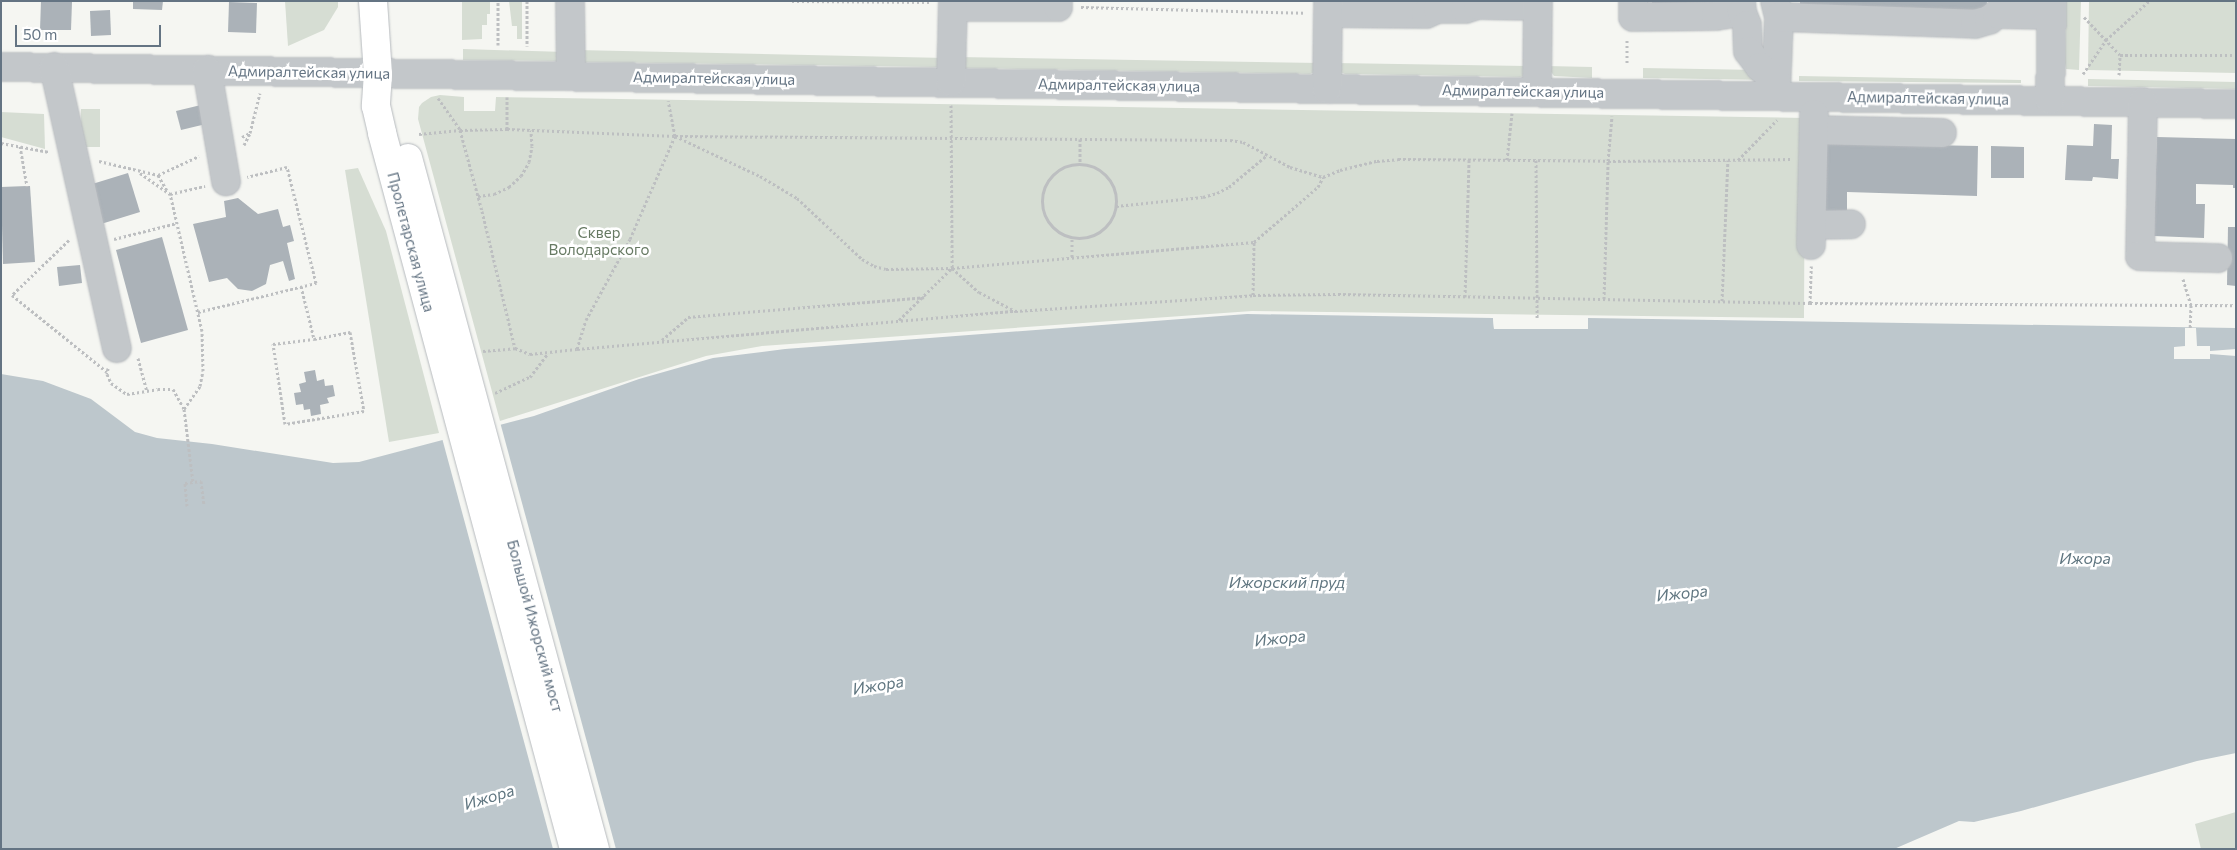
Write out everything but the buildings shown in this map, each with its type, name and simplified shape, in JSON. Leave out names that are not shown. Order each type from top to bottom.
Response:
[{"type":"main road","name":"Пролетарская улица","points":[[373,1],[378,74],[376,106],[472,403]]},
{"type":"main road","name":"Большой Ижорский мост","points":[[472,403],[574,849]]},
{"type":"main road","name":"Большой Ижорский мост","points":[[472,403],[595,849]]},
{"type":"street","points":[[1633,1],[1633,17],[1716,16],[1741,6],[1747,25],[1748,51],[1779,97]]},
{"type":"street","points":[[571,76],[572,2]]},
{"type":"street","points":[[950,91],[953,4],[1058,4]]},
{"type":"street","points":[[1327,89],[1328,7],[1426,14],[1438,5],[1465,9],[1478,5],[1538,4],[1537,91]]},
{"type":"street","points":[[1779,97],[1777,9],[1975,24],[1997,8],[2052,8],[2050,100]]},
{"type":"street","name":"Адмиралтейская улица","points":[[1,67],[571,76],[950,91],[1327,89],[1537,91],[2236,104]]},
{"type":"street","points":[[54,67],[91,233],[112,360]]},
{"type":"street","points":[[207,70],[231,148],[226,182]]},
{"type":"street","points":[[2143,102],[2140,256],[2218,258]]},
{"type":"street","points":[[1850,224],[1811,235],[1814,122],[1942,133]]},
{"type":"path","points":[[498,1],[498,45]]},
{"type":"path","points":[[526,1],[527,46]]},
{"type":"path","points":[[792,1],[945,2],[953,4]]},
{"type":"path","points":[[2083,74],[2106,40],[2149,1]]},
{"type":"path","points":[[1058,4],[1328,7]]},
{"type":"path","points":[[2084,16],[2120,55],[2119,75]]},
{"type":"path","points":[[2120,55],[2236,55]]},
{"type":"path","points":[[1,143],[77,155],[158,175],[231,148],[250,133],[264,71]]},
{"type":"path","points":[[433,91],[460,130],[515,348]]},
{"type":"path","points":[[899,321],[952,268],[950,91]]},
{"type":"path","points":[[576,349],[586,320],[630,239],[676,136],[666,95]]},
{"type":"path","points":[[507,96],[508,129]]},
{"type":"path","points":[[1737,160],[1779,97]]},
{"type":"path","points":[[1507,160],[1512,108]]},
{"type":"path","points":[[1604,299],[1608,161],[1612,110]]},
{"type":"path","points":[[419,134],[460,130],[508,129],[676,136],[1230,140],[1243,142],[1290,167],[1323,176],[1377,161],[1398,159],[1608,161],[1813,158]]},
{"type":"path","points":[[478,196],[494,194],[509,187],[521,176],[529,162],[532,146],[531,130]]},
{"type":"path","points":[[231,148],[250,133]]},
{"type":"path","points":[[676,136],[760,176],[797,198],[862,259],[874,266],[886,269],[952,268],[1254,242],[1318,187],[1323,176]]},
{"type":"path","points":[[1080,140],[1080,164]]},
{"type":"path","points":[[20,146],[27,186]]},
{"type":"path","points":[[1116,206],[1203,197],[1217,193],[1229,187],[1267,155]]},
{"type":"path","points":[[1465,297],[1469,159]]},
{"type":"path","points":[[1536,160],[1536,318]]},
{"type":"path","points":[[1722,301],[1728,160]]},
{"type":"path","points":[[1080,164],[1092,167],[1107,178],[1115,194],[1116,206],[1112,217],[1101,231],[1084,238],[1072,238],[1061,234],[1051,226],[1044,216],[1042,204],[1043,191],[1048,180],[1057,171],[1068,166],[1080,164]]},
{"type":"path","points":[[138,171],[170,194],[287,167],[316,283],[198,312]]},
{"type":"path","points":[[158,175],[170,194],[202,331],[203,371],[200,386],[184,409]]},
{"type":"path","points":[[112,360],[12,295],[91,233],[177,223]]},
{"type":"path","points":[[1810,303],[1811,235]]},
{"type":"path","points":[[1072,238],[1072,257]]},
{"type":"path","points":[[1252,295],[1254,242]]},
{"type":"path","points":[[952,268],[979,292],[1015,311]]},
{"type":"path","points":[[301,286],[314,339]]},
{"type":"path","points":[[476,352],[515,348],[530,354],[548,353],[662,340],[1015,311],[1252,295],[1810,303],[2236,305]]},
{"type":"path","points":[[662,340],[688,317],[924,298]]},
{"type":"path","points":[[2190,328],[2191,305]]},
{"type":"path","points":[[350,332],[364,411],[285,424],[273,344],[314,339],[350,332]]},
{"type":"path","points":[[112,360],[136,351],[147,391]]},
{"type":"path","points":[[472,403],[530,377],[548,353]]},
{"type":"path","points":[[112,360],[111,383],[120,391],[127,394],[173,390],[184,409],[193,482]]},
{"type":"path","points":[[187,506],[185,483],[201,481],[204,504]]},
{"type":"green space","points":[[285,1],[338,1],[338,7],[324,30],[288,46]]},
{"type":"green space","points":[[462,1],[496,1],[490,2],[490,14],[487,14],[487,25],[482,25],[482,39],[462,40]]},
{"type":"green space","points":[[509,1],[522,1],[522,39],[517,39],[517,26],[512,26]]},
{"type":"green space","points":[[2066,1],[2081,1],[2079,70],[2066,69]]},
{"type":"green space","points":[[2089,1],[2236,1],[2236,73],[2088,70]]},
{"type":"green space","points":[[463,49],[565,52],[559,61],[463,60]]},
{"type":"green space","points":[[576,50],[946,58],[942,66],[937,67],[585,62],[581,60]]},
{"type":"green space","points":[[957,57],[1320,63],[1315,72],[1310,74],[965,68]]},
{"type":"green space","points":[[1335,63],[1531,66],[1525,76],[1520,77],[1345,74],[1340,72]]},
{"type":"green space","points":[[1547,66],[1592,67],[1592,78],[1554,76]]},
{"type":"green space","points":[[1643,68],[1759,70],[1770,80],[1643,78]]},
{"type":"green space","points":[[1799,76],[2021,80],[2021,83],[1799,81]]},
{"type":"green space","points":[[2088,79],[2236,82],[2236,89],[2088,86]]},
{"type":"green space","name":"Сквер Володарского","points":[[440,95],[464,97],[464,111],[495,111],[496,97],[1805,118],[1804,318],[1252,311],[762,346],[706,356],[500,421],[418,119],[419,107],[422,103],[431,97]]},
{"type":"green space","points":[[81,109],[100,109],[100,147],[80,147]]},
{"type":"green space","points":[[1,112],[44,114],[45,149],[1,137]]},
{"type":"green space","points":[[358,168],[386,231],[439,433],[389,442],[345,170]]},
{"type":"green space","points":[[2236,812],[2236,849],[2201,849],[2195,824]]},
{"type":"water","name":"Ижорский пруд","points":[[1247,314],[1493,318],[1494,329],[1587,329],[1588,318],[2236,328],[2236,753],[2197,761],[2021,811],[1974,822],[1959,821],[1894,849],[1,849],[1,374],[43,381],[91,399],[135,432],[157,438],[212,444],[333,463],[359,462],[534,416],[639,379],[713,358],[785,349]]},
{"type":"pier","points":[[1493,318],[1496,318],[1496,326],[1585,327],[1586,318],[1588,318],[1588,329],[1494,329]]},
{"type":"pier","points":[[2185,328],[2196,328],[2197,346],[2210,346],[2210,351],[2236,349],[2236,356],[2210,354],[2210,359],[2174,359],[2174,347],[2185,346]]},
{"type":"pier","points":[[500,422],[616,849],[553,849],[442,438]]},
{"type":"water label","name":"Ижора","points":[[2085,558]]},
{"type":"water label","name":"Ижора","points":[[1682,593]]},
{"type":"water label","name":"Ижора","points":[[1280,638]]},
{"type":"water label","name":"Ижора","points":[[878,685]]},
{"type":"water label","name":"Ижора","points":[[489,797]]}]
